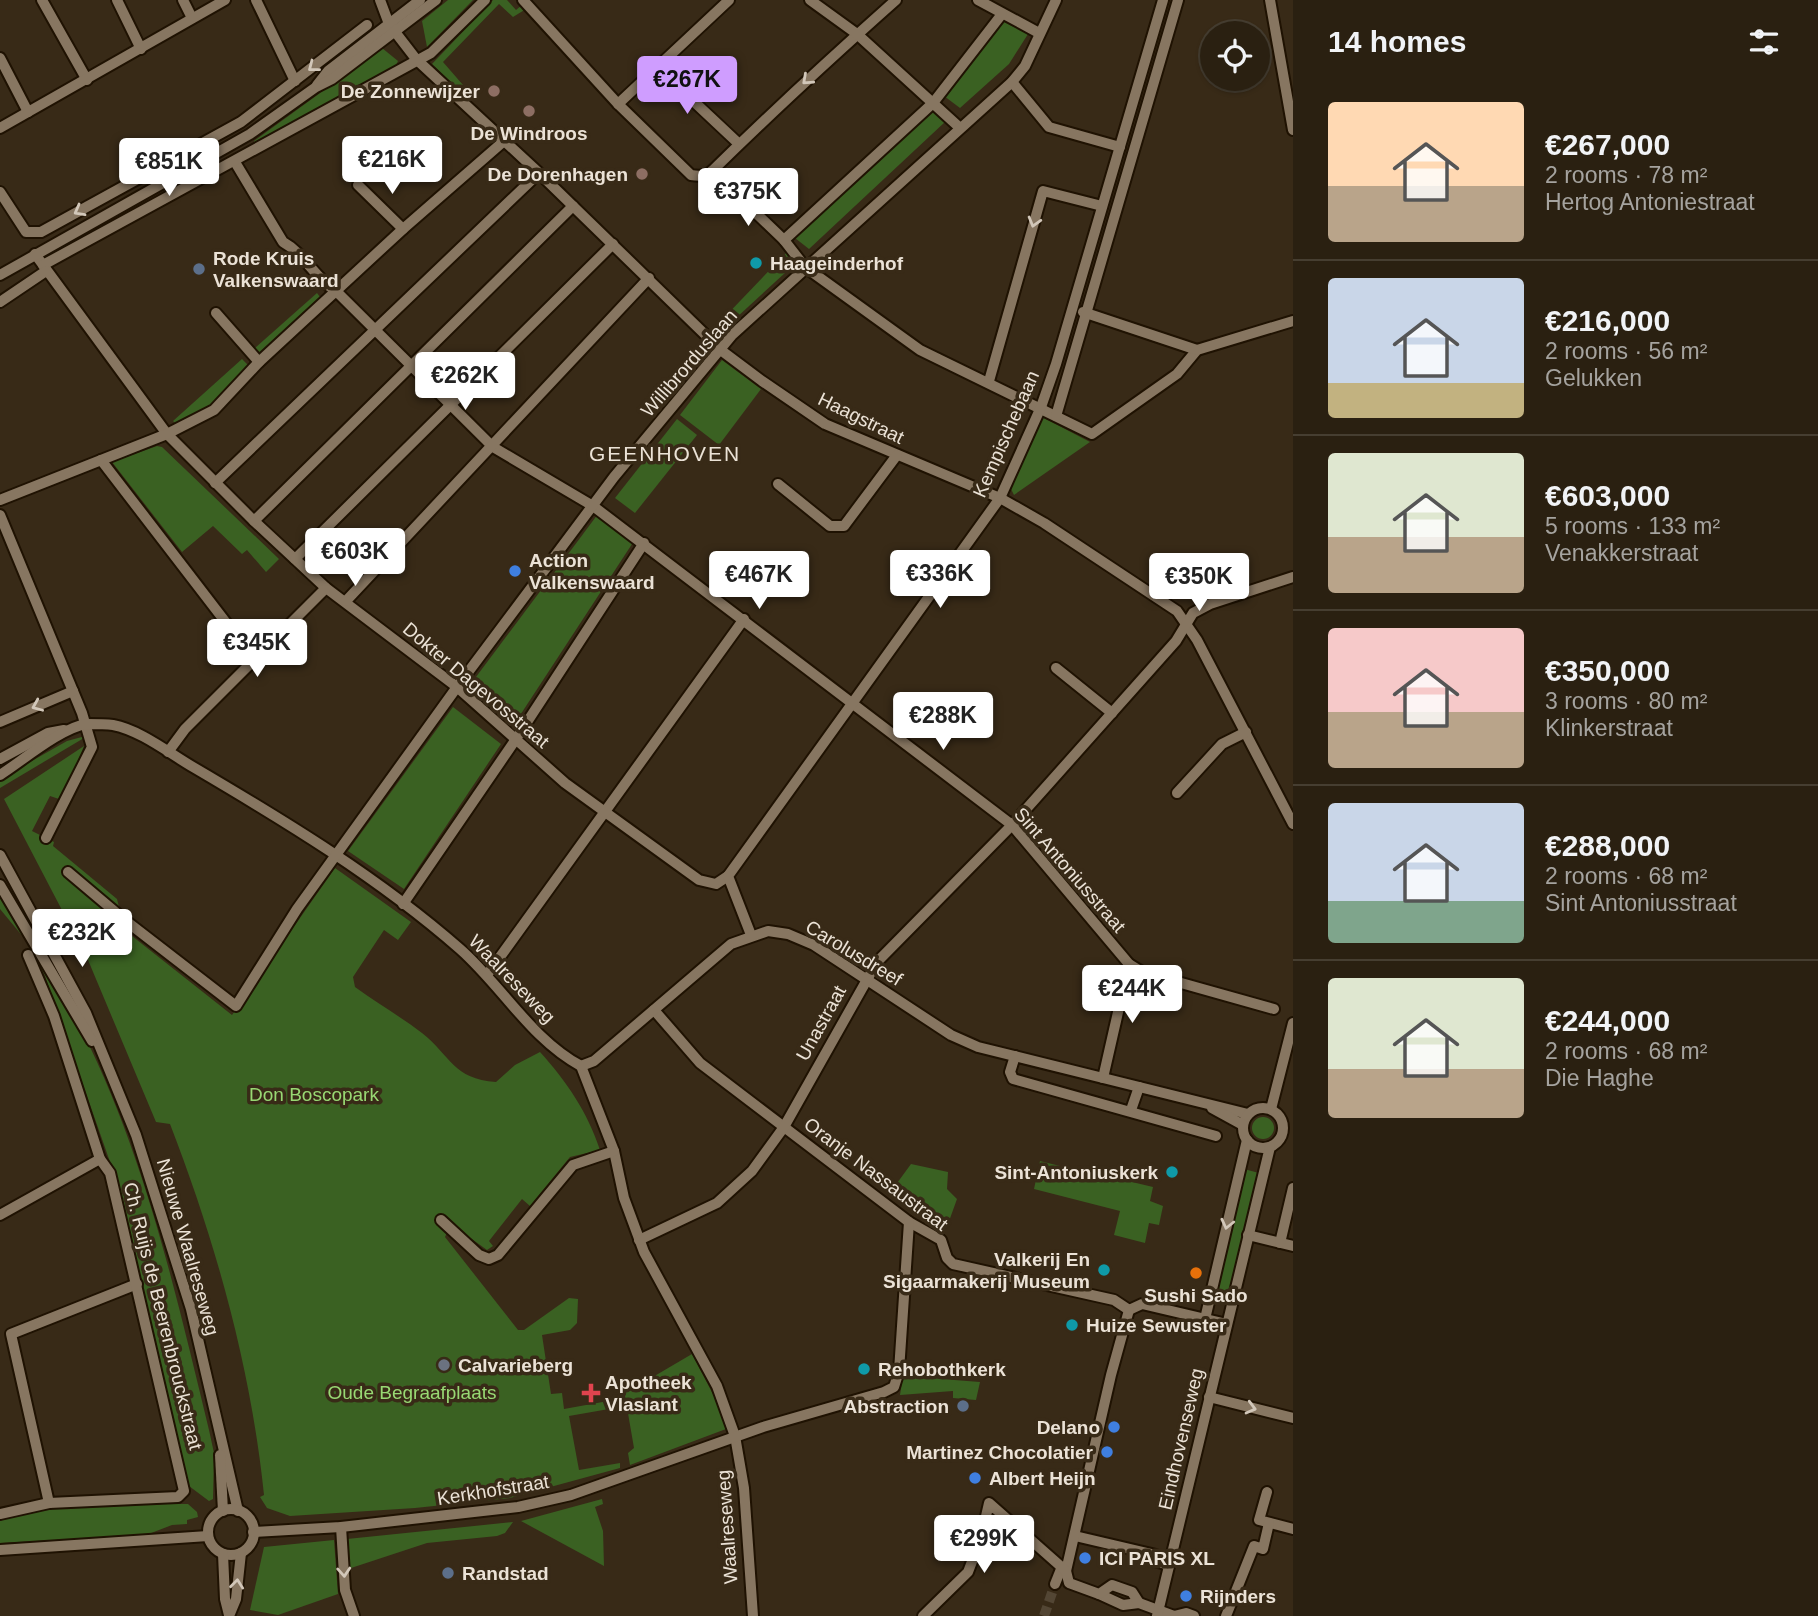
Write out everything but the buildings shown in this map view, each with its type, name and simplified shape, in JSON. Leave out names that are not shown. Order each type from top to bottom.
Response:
[{"type":"street","points":[[42,0],[87,80]]},
{"type":"street","points":[[117,0],[141,49]]},
{"type":"street","points":[[183,0],[192,18]]},
{"type":"street","points":[[0,128],[225,0]]},
{"type":"street","points":[[256,0],[295,81]]},
{"type":"street","name":"Haagstraat","points":[[380,0],[392,27],[416,59],[539,173],[722,351],[825,424],[1000,498],[1044,523],[1166,604],[1185,621],[1293,824]]},
{"type":"street","points":[[0,275],[250,134],[316,87],[332,79],[420,0]]},
{"type":"street","points":[[392,27],[436,0]]},
{"type":"street","points":[[0,302],[45,268],[431,53],[485,0]]},
{"type":"street","points":[[523,0],[618,104],[691,175],[699,177],[712,171],[738,143],[896,0]]},
{"type":"street","points":[[618,104],[729,0]]},
{"type":"street","points":[[810,0],[858,34],[959,127]]},
{"type":"street","points":[[978,0],[1039,33]]},
{"type":"street","name":"Willibrorduslaan","points":[[68,872],[126,921],[236,1006],[298,909],[457,687],[593,506],[722,351],[732,335],[959,127],[1012,82],[1025,66],[1056,0]]},
{"type":"street","name":"Kempischebaan","points":[[728,876],[1000,498],[1041,407],[1073,309],[1163,0]]},
{"type":"street","points":[[1056,416],[1178,0]]},
{"type":"street","points":[[1270,0],[1293,130]]},
{"type":"street","points":[[784,240],[933,103],[1002,14]]},
{"type":"street","points":[[0,192],[26,232],[41,232],[241,122],[367,25]]},
{"type":"street","points":[[0,58],[28,112]]},
{"type":"street","points":[[1281,70],[1293,64]]},
{"type":"street","points":[[657,67],[738,143]]},
{"type":"street","points":[[1012,82],[1049,127],[1120,147]]},
{"type":"street","points":[[0,500],[167,434],[214,410],[259,362],[403,229],[504,141]]},
{"type":"street","name":"Sint Antoniusstraat","points":[[235,162],[283,242],[294,248],[324,285],[336,291],[493,447],[593,506],[644,543],[1012,825],[1129,964],[1154,976],[1274,1009]]},
{"type":"street","points":[[712,171],[784,240],[805,267],[920,350],[989,381],[1092,435],[1177,374],[1197,350],[1293,321]]},
{"type":"street","points":[[215,483],[539,173]]},
{"type":"street","points":[[358,185],[403,229]]},
{"type":"street","points":[[989,381],[1043,191],[1102,206]]},
{"type":"street","points":[[254,521],[573,206]]},
{"type":"street","points":[[295,559],[613,244]]},
{"type":"street","name":"Dokter Dagevosstraat","points":[[35,254],[167,434],[326,588],[457,687],[565,783],[699,880],[716,884],[728,876]]},
{"type":"street","points":[[346,601],[649,278]]},
{"type":"street","points":[[1073,309],[1197,350]]},
{"type":"street","points":[[216,313],[259,362]]},
{"type":"street","points":[[778,484],[830,526],[837,528],[844,526],[897,456]]},
{"type":"street","points":[[101,460],[254,659]]},
{"type":"street","points":[[0,515],[74,691],[92,747],[46,838]]},
{"type":"street","points":[[403,904],[516,739],[644,543]]},
{"type":"street","points":[[1185,621],[1210,604],[1293,577]]},
{"type":"street","points":[[168,752],[185,729],[326,588]]},
{"type":"street","points":[[487,975],[744,619]]},
{"type":"street","name":"Unastraat","points":[[639,1240],[717,1203],[752,1171],[784,1127],[877,962],[1012,825],[1176,641],[1185,621]]},
{"type":"street","points":[[1056,668],[1112,713]]},
{"type":"street","points":[[0,722],[74,691]]},
{"type":"street","name":"Waalreseweg","points":[[0,759],[48,733],[85,724],[114,725],[168,752],[336,855],[403,904],[460,949],[487,975],[532,1027],[563,1056],[581,1066],[614,1151],[624,1198],[639,1240],[717,1386],[735,1436],[744,1488],[753,1616]]},
{"type":"street","name":"Waalreseweg","points":[[0,775],[70,729]]},
{"type":"street","points":[[1177,793],[1222,744],[1246,732]]},
{"type":"street","name":"Nieuwe Waalreseweg","points":[[0,855],[69,978],[136,1135],[171,1237],[191,1309],[219,1441],[231,1474],[238,1511]]},
{"type":"street","points":[[581,1066],[594,1061],[731,944],[751,934],[728,876]]},
{"type":"street","name":"Nieuwe Waalreseweg","points":[[0,886],[108,1068]]},
{"type":"street","name":"Carolusdreef","points":[[751,934],[768,931],[788,934],[814,945],[951,1035],[1015,1056],[1210,1107],[1246,1120]]},
{"type":"street","name":"Ch. Ruijs de Beerenbrouckstraat","points":[[28,955],[54,1016],[100,1159],[110,1173],[184,1491],[178,1497],[49,1503]]},
{"type":"street","points":[[1104,1078],[1129,964]]},
{"type":"street","name":"Oranje Nassaustraat","points":[[654,1010],[694,1058],[909,1222],[941,1240],[947,1258],[953,1264],[1114,1300],[1129,1310],[1142,1304],[1227,1324]]},
{"type":"street","points":[[1271,1109],[1293,1023]]},
{"type":"street","points":[[1015,1056],[1010,1072],[1013,1079],[1216,1136]]},
{"type":"street","points":[[1131,1110],[1139,1087]]},
{"type":"street","points":[[1205,1319],[1247,1140],[1246,1120],[1259,1108],[1271,1109],[1288,1125],[1287,1137],[1270,1147],[1257,1147],[1247,1140]]},
{"type":"street","name":"Eindhovenseweg","points":[[1158,1613],[1270,1147]]},
{"type":"street","points":[[441,1220],[479,1255],[489,1259],[498,1255],[573,1165],[614,1151]]},
{"type":"street","points":[[0,1215],[100,1159]]},
{"type":"street","points":[[1280,1243],[1293,1188]]},
{"type":"street","name":"Kerkhofstraat","points":[[253,1532],[341,1527],[468,1514],[571,1495],[735,1436],[884,1392],[894,1387],[899,1371],[909,1222]]},
{"type":"street","points":[[1248,1235],[1293,1246]]},
{"type":"street","points":[[0,1514],[49,1503],[11,1334],[137,1284]]},
{"type":"street","points":[[1055,1584],[1075,1536],[1104,1405],[1129,1310]]},
{"type":"street","points":[[1209,1397],[1293,1418]]},
{"type":"street","name":"Nieuwe Waalreseweg","points":[[219,1441],[223,1511]]},
{"type":"street","points":[[1267,1492],[1259,1520],[1293,1529]]},
{"type":"street","points":[[923,1616],[968,1572],[981,1538],[989,1503],[1063,1570],[1069,1583],[1099,1594],[1112,1586],[1132,1592],[1139,1603],[1158,1613],[1174,1616],[1186,1613],[1194,1616]]},
{"type":"street","points":[[229,1616],[236,1599],[241,1553],[251,1543],[253,1532],[249,1518],[238,1511],[223,1511],[211,1521],[208,1536],[214,1548],[223,1554],[241,1553]]},
{"type":"street","points":[[1228,1612],[1254,1546],[1263,1549],[1269,1523]]},
{"type":"street","points":[[341,1527],[345,1590],[354,1616]]},
{"type":"street","points":[[0,1549],[208,1536]]},
{"type":"street","points":[[1075,1536],[1156,1555],[1158,1562],[1169,1565]]},
{"type":"street","points":[[223,1554],[229,1616]]},
{"type":"green space","points":[[448,0],[473,0],[427,47],[422,21]]},
{"type":"green space","points":[[493,0],[507,0],[516,10],[522,5],[526,9],[513,17],[499,4],[443,62],[463,85],[459,90],[432,64]]},
{"type":"green space","points":[[1004,22],[1028,34],[1009,64],[960,108],[944,96],[997,25]]},
{"type":"green space","points":[[382,48],[398,61],[395,67],[255,144],[254,141]]},
{"type":"green space","points":[[934,110],[946,121],[809,249],[795,238]]},
{"type":"green space","points":[[786,253],[798,261],[723,330],[718,324]]},
{"type":"green space","points":[[317,293],[320,297],[260,353],[255,348]]},
{"type":"green space","points":[[242,359],[248,365],[209,406],[177,425],[173,421]]},
{"type":"green space","points":[[722,360],[761,389],[719,445],[680,415]]},
{"type":"green space","points":[[1042,417],[1090,442],[1014,495],[1011,489]]},
{"type":"green space","points":[[677,419],[697,435],[635,513],[615,498]]},
{"type":"green space","points":[[157,446],[162,447],[279,559],[266,572],[247,550],[242,554],[213,526],[182,552],[112,462]]},
{"type":"green space","points":[[598,514],[634,541],[513,726],[467,689]]},
{"type":"green space","points":[[453,707],[501,744],[404,889],[348,851]]},
{"type":"green space","points":[[89,735],[0,788],[0,779],[67,741]]},
{"type":"green space","name":"Don Boscopark","points":[[84,746],[62,800],[50,796],[32,831],[54,842],[53,846],[117,899],[120,911],[113,921],[232,1015],[335,868],[411,922],[398,940],[384,930],[353,977],[355,987],[422,1033],[454,1065],[470,1076],[496,1082],[515,1065],[540,1052],[559,1074],[589,1122],[600,1150],[570,1157],[530,1206],[522,1199],[489,1241],[493,1246],[487,1250],[451,1224],[445,1237],[518,1330],[524,1330],[569,1298],[578,1299],[577,1323],[570,1330],[542,1335],[551,1394],[562,1393],[564,1409],[608,1401],[609,1409],[569,1416],[579,1470],[620,1463],[620,1468],[510,1498],[415,1508],[290,1516],[267,1508],[260,1497],[264,1495],[258,1447],[241,1353],[217,1260],[187,1169],[170,1124],[156,1122],[88,960],[4,799]]},
{"type":"green space","points":[[0,894],[75,1017],[120,1116],[138,1167],[170,1272],[214,1453],[213,1499],[209,1501],[189,1486],[109,1159],[45,976],[29,944],[0,909]]},
{"type":"green space","points":[[1263,1117],[1271,1120],[1274,1128],[1271,1136],[1263,1139],[1255,1136],[1252,1128],[1255,1120]]},
{"type":"green space","points":[[1040,1161],[1096,1175],[1095,1179],[1102,1182],[1106,1175],[1118,1173],[1133,1177],[1132,1182],[1153,1187],[1150,1201],[1163,1206],[1159,1225],[1149,1223],[1145,1243],[1114,1235],[1120,1211],[1034,1189]]},
{"type":"green space","points":[[911,1164],[948,1172],[947,1189],[957,1199],[948,1224],[892,1190]]},
{"type":"green space","points":[[1244,1169],[1259,1173],[1229,1301],[1214,1297]]},
{"type":"green space","points":[[692,1354],[715,1398],[726,1429],[630,1465],[628,1453],[634,1448],[625,1396],[619,1400],[618,1393],[629,1391]]},
{"type":"green space","points":[[903,1376],[980,1382],[976,1400],[953,1398],[953,1391],[900,1395]]},
{"type":"green space","points":[[602,1499],[603,1504],[595,1507],[603,1531],[604,1566],[521,1521]]},
{"type":"green space","points":[[88,1504],[188,1504],[197,1512],[198,1517],[187,1520],[187,1524],[172,1525],[146,1535],[0,1543],[0,1521],[21,1514]]},
{"type":"green space","points":[[513,1522],[505,1533],[497,1536],[427,1543],[348,1569],[347,1539]]},
{"type":"green space","points":[[334,1540],[338,1594],[278,1615],[250,1610],[264,1547]]},
{"type":"tunnel","points":[[1044,1616],[1055,1584]]},
{"type":"place","name":"De Zonnewijzer","points":[[494,91]]},
{"type":"place","name":"De Windroos","points":[[529,111]]},
{"type":"place","name":"De Dorenhagen","points":[[642,174]]},
{"type":"place","name":"Haageinderhof","points":[[756,263]]},
{"type":"place","name":"Rode Kruis Valkenswaard","points":[[199,269]]},
{"type":"place","name":"Action Valkenswaard","points":[[515,571]]},
{"type":"place","name":"Sint-Antoniuskerk","points":[[1172,1172]]},
{"type":"place","name":"Valkerij En Sigaarmakerij Museum","points":[[1104,1270]]},
{"type":"place","name":"Sushi Sado","points":[[1196,1273]]},
{"type":"place","name":"Huize Sewuster","points":[[1072,1325]]},
{"type":"place","name":"Calvarieberg","points":[[444,1365]]},
{"type":"place","name":"Rehobothkerk","points":[[864,1369]]},
{"type":"place","name":"Apotheek Vlaslant","points":[[591,1393]]},
{"type":"place","name":"Abstraction","points":[[963,1406]]},
{"type":"place","name":"Delano","points":[[1114,1427]]},
{"type":"place","name":"Martinez Chocolatier","points":[[1107,1452]]},
{"type":"place","name":"Albert Heijn","points":[[975,1478]]},
{"type":"place","name":"ICI PARIS XL","points":[[1085,1558]]},
{"type":"place","name":"Randstad","points":[[448,1573]]},
{"type":"place","name":"Rijnders","points":[[1186,1596]]},
{"type":"district","name":"GEENHOVEN","points":[[665,453]]},
{"type":"park label","name":"Oude Begraafplaats","points":[[412,1392]]}]
